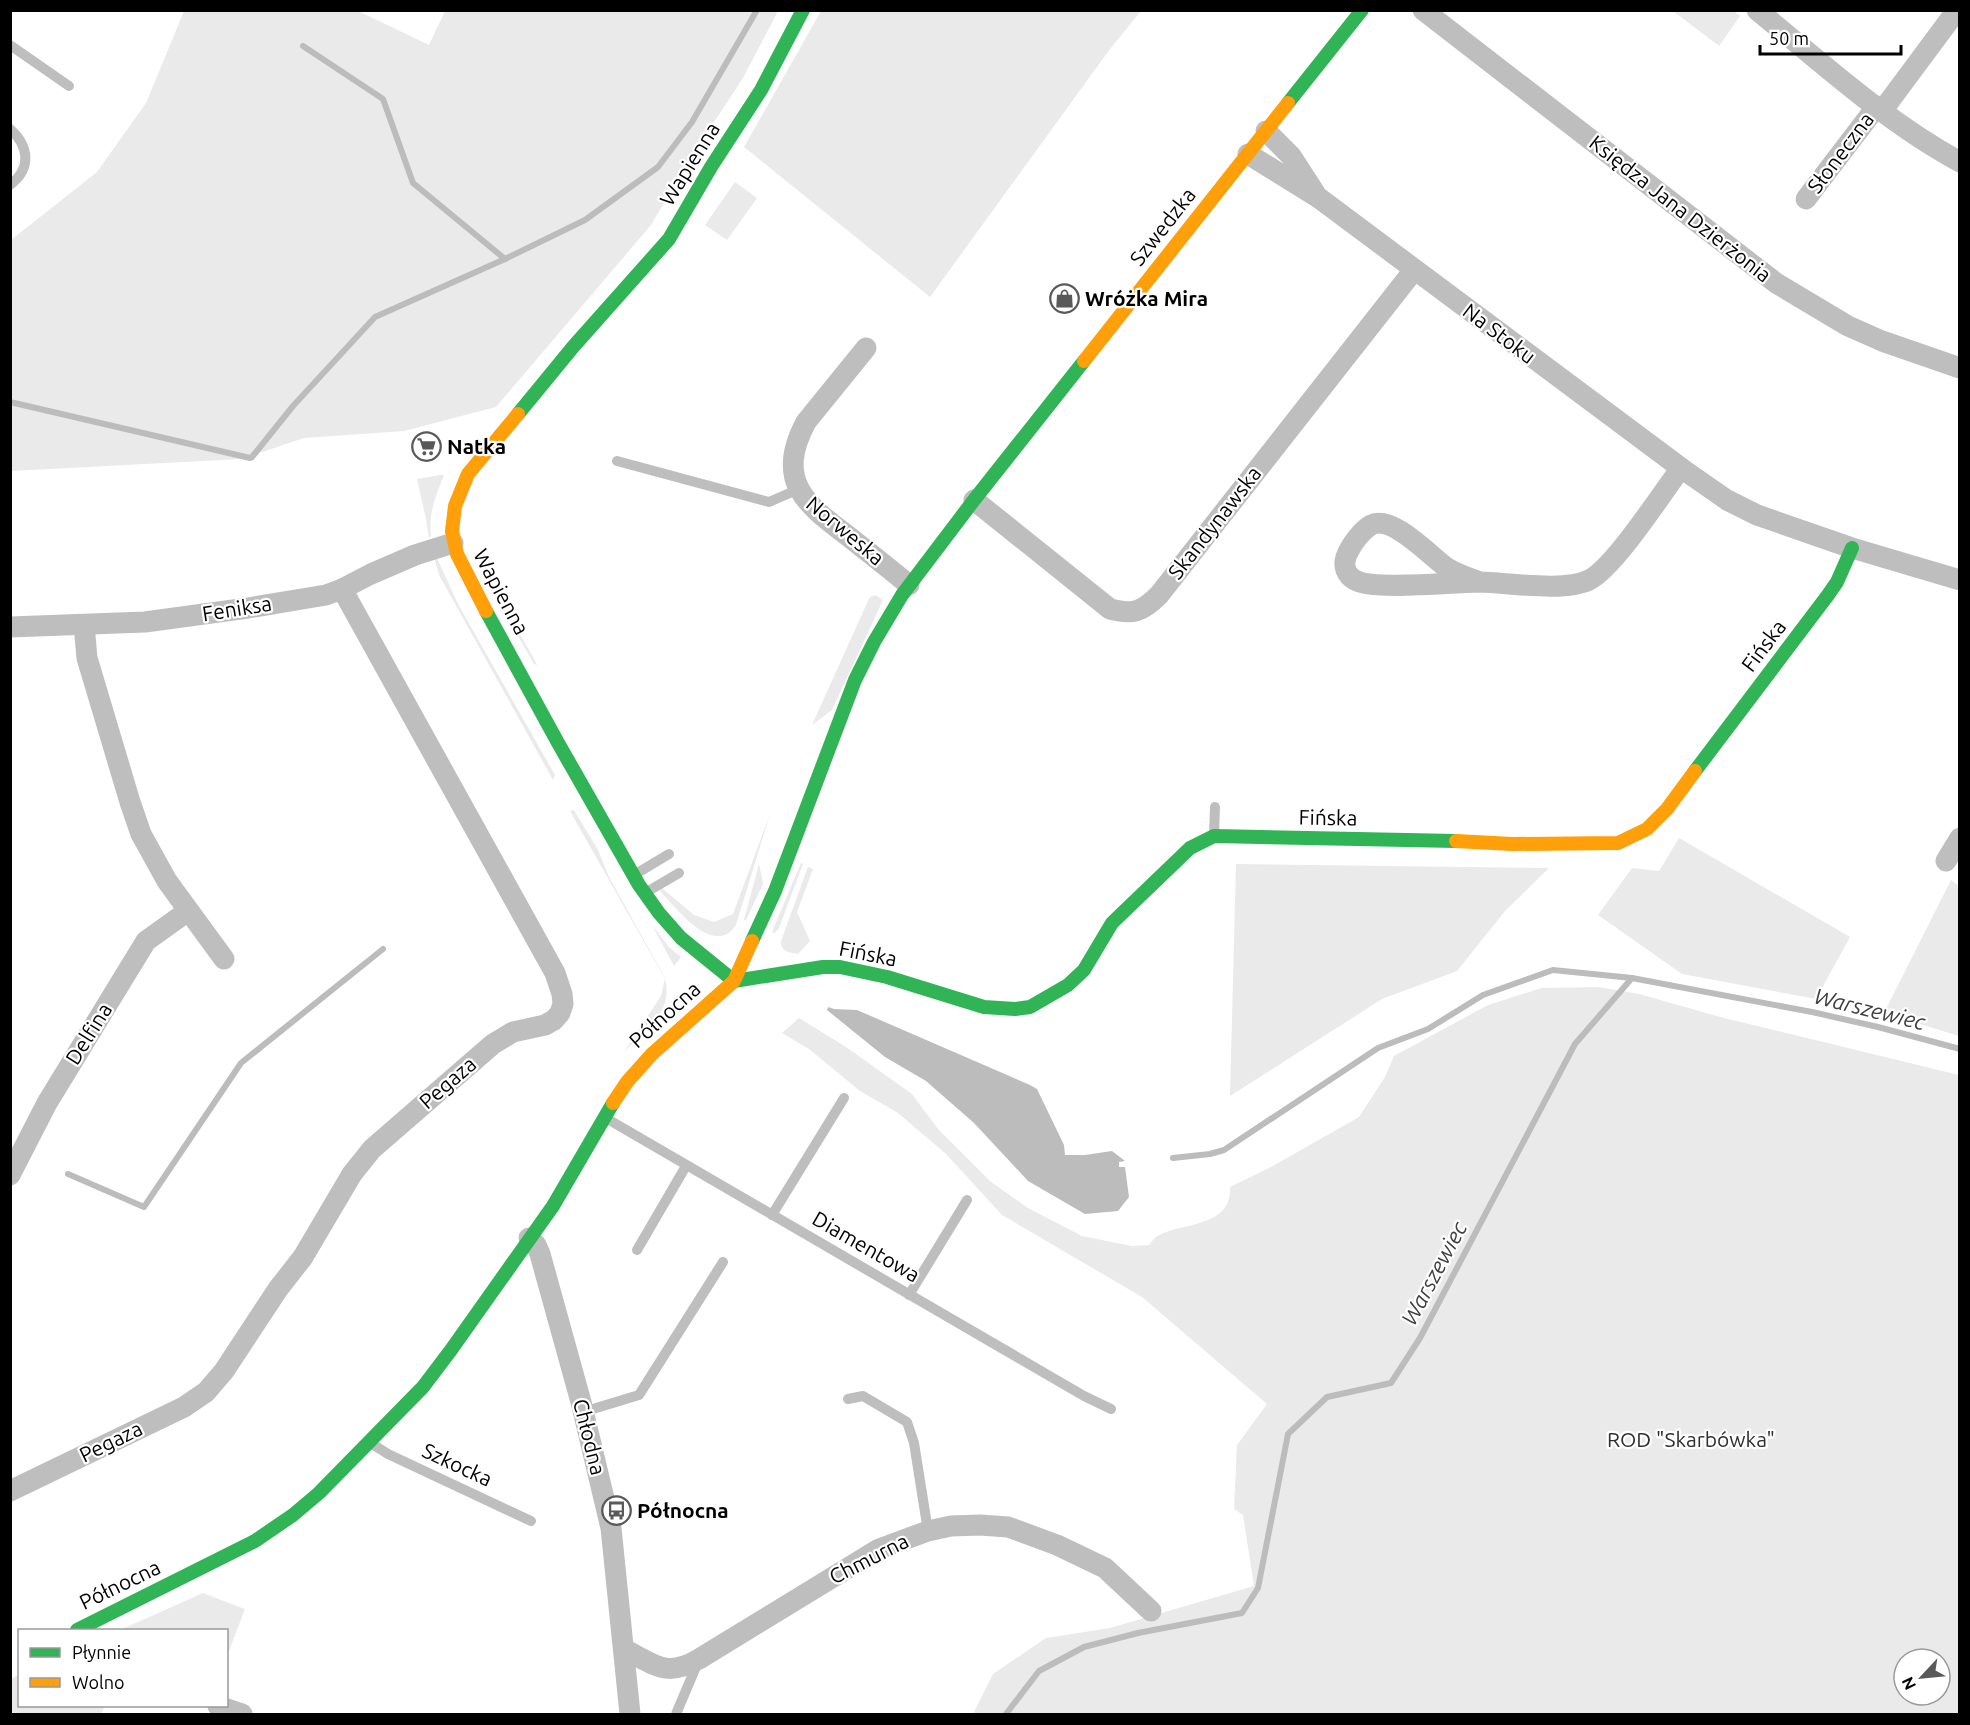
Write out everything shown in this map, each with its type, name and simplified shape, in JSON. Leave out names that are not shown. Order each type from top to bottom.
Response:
[{"type":"street","name":"Wapienna","points":[[734,981],[681,938],[645,893],[524,680],[456,554],[452,531],[455,506],[468,474],[566,355],[675,239],[711,167],[761,90],[803,10]]},
{"type":"street","name":"Szwedzka","points":[[909,585],[1362,10]]},
{"type":"street","name":"Księdza Jana Dzierżonia","points":[[1423,10],[1776,283],[1848,326],[1882,341],[1959,368]]},
{"type":"street","name":"Słoneczna","points":[[1757,10],[1880,109],[1959,162]]},
{"type":"street","points":[[1880,109],[1957,10]]},
{"type":"street","name":"Słoneczna","points":[[1806,199],[1880,109]]},
{"type":"street","name":"Na Stoku","points":[[1266,131],[1291,156],[1319,198]]},
{"type":"street","name":"Na Stoku","points":[[1248,154],[1319,198],[1681,468],[1742,509],[1852,548],[1959,580]]},
{"type":"street","name":"Skandynawska","points":[[974,500],[1110,609],[1124,613],[1135,612],[1147,606],[1173,577],[1414,270]]},
{"type":"street","name":"Norweska","points":[[866,348],[806,422],[799,436],[794,472],[799,489],[816,512],[909,585]]},
{"type":"street","points":[[1480,582],[1448,569],[1399,529],[1380,522],[1371,525],[1363,532],[1348,552],[1345,562],[1347,573],[1356,581],[1368,584],[1480,582],[1561,585],[1582,583],[1602,571],[1681,468]]},
{"type":"street","name":"Feniksa","points":[[10,627],[145,622],[315,597],[342,589],[415,555],[453,543]]},
{"type":"street","name":"Fińska","points":[[734,981],[823,967],[840,967],[887,977],[984,1007],[1016,1009],[1030,1007],[1068,985],[1084,970],[1112,923],[1190,848],[1214,836],[1435,840],[1512,844],[1618,843],[1647,829],[1667,809],[1828,595],[1837,582],[1852,548]]},
{"type":"street","name":"Północna","points":[[79,1629],[255,1541],[293,1515],[319,1493],[423,1387],[553,1206],[620,1090],[640,1066],[734,981],[775,891],[855,680],[879,632],[909,585]]},
{"type":"street","name":"Pegaza","points":[[10,1491],[184,1407],[206,1392],[224,1371],[278,1289],[303,1257],[364,1156],[493,1044],[513,1032],[545,1025],[560,1013],[563,1004],[562,993],[555,973],[342,589]]},
{"type":"street","points":[[84,625],[87,658],[135,819],[145,844],[188,911],[224,959]]},
{"type":"street","points":[[1946,861],[1959,838]]},
{"type":"street","name":"Delfina","points":[[10,1175],[47,1103],[146,941],[188,911]]},
{"type":"street","name":"Chłodna","points":[[529,1238],[536,1245],[540,1254],[583,1412],[611,1528],[630,1714]]},
{"type":"street","name":"Chmurna","points":[[624,1649],[667,1670],[678,1669],[699,1659],[866,1557],[889,1545],[928,1531],[951,1526],[1008,1527],[1067,1549],[1105,1568],[1151,1611]]},
{"type":"street","points":[[221,1707],[242,1714]]},
{"type":"lane","points":[[10,45],[69,86]]},
{"type":"lane","points":[[10,129],[21,140],[26,150],[26,162],[22,172],[10,185]]},
{"type":"lane","points":[[617,461],[769,501],[799,489]]},
{"type":"lane","points":[[1214,836],[1215,807]]},
{"type":"lane","points":[[634,875],[669,854]]},
{"type":"lane","points":[[645,893],[679,873]]},
{"type":"lane","points":[[772,1215],[844,1098]]},
{"type":"lane","name":"Diamentowa","points":[[603,1117],[1084,1396],[1111,1409]]},
{"type":"lane","points":[[637,1250],[686,1166]]},
{"type":"lane","points":[[909,1295],[967,1200]]},
{"type":"lane","points":[[583,1412],[639,1395],[723,1262]]},
{"type":"lane","points":[[848,1399],[863,1396],[907,1422],[914,1443],[928,1531]]},
{"type":"lane","name":"Szkocka","points":[[369,1442],[388,1454],[531,1521]]},
{"type":"lane","points":[[676,1714],[699,1659]]},
{"type":"green space","points":[[184,11],[358,11],[429,45],[445,11],[778,11],[743,78],[693,154],[651,225],[496,407],[404,431],[304,438],[241,459],[11,471],[11,240],[97,172],[146,103]]},
{"type":"green space","points":[[821,11],[1141,11],[1110,49],[930,297],[744,147]]},
{"type":"green space","points":[[1673,11],[1734,11],[1740,16],[1719,46]]},
{"type":"green space","points":[[735,182],[757,198],[727,240],[705,225]]},
{"type":"green space","points":[[444,475],[433,505],[429,538],[417,479]]},
{"type":"green space","points":[[434,557],[437,558],[458,604],[555,775],[553,780],[439,575]]},
{"type":"green space","points":[[875,595],[883,600],[832,710],[812,725],[868,601]]},
{"type":"green space","points":[[504,606],[537,665],[534,664],[502,608]]},
{"type":"green space","points":[[574,810],[598,850],[609,877],[665,978],[666,997],[660,1014],[624,1052],[661,996],[665,979],[570,811]]},
{"type":"green space","points":[[770,814],[736,925],[727,934],[717,936],[696,927],[660,891],[662,888],[694,915],[714,922],[733,914]]},
{"type":"green space","points":[[1679,838],[1850,937],[1816,999],[1682,974],[1598,915],[1632,868],[1659,871]]},
{"type":"green space","points":[[801,863],[803,864],[779,928],[775,933],[772,932]]},
{"type":"green space","points":[[759,864],[763,884],[744,920]]},
{"type":"green space","points":[[1236,864],[1549,868],[1505,911],[1457,971],[1382,999],[1230,1096]]},
{"type":"green space","points":[[808,867],[813,869],[797,912],[810,941],[798,954],[784,949],[781,941]]},
{"type":"green space","points":[[1951,880],[1959,886],[1959,1036],[1884,1013]]},
{"type":"green space","points":[[652,925],[669,947],[681,957],[674,966]]},
{"type":"green space","name":"ROD \"Skarbówka\"","points":[[1599,987],[1639,994],[1724,1018],[1959,1075],[1959,1714],[973,1714],[993,1674],[1046,1638],[1110,1628],[1254,1586],[1243,1515],[1234,1509],[1237,1445],[1267,1404],[1142,1297],[1002,1215],[946,1154],[898,1113],[860,1091],[809,1049],[782,1033],[799,1018],[846,1047],[912,1094],[938,1129],[990,1181],[1028,1208],[1082,1236],[1132,1246],[1149,1245],[1159,1235],[1215,1216],[1223,1210],[1229,1200],[1230,1187],[1271,1167],[1359,1117],[1385,1077],[1394,1056],[1488,1005],[1542,988]]},
{"type":"green space","points":[[203,1593],[245,1609],[228,1653],[228,1629],[122,1629]]},
{"type":"green space","points":[[18,1676],[18,1707],[104,1707],[101,1714],[11,1714],[11,1679]]},
{"type":"shaded area","points":[[828,1007],[857,1010],[1037,1089],[1064,1145],[1065,1155],[1112,1151],[1125,1161],[1119,1162],[1119,1167],[1125,1167],[1129,1197],[1118,1211],[1085,1214],[1028,1181],[974,1123],[926,1081],[885,1057],[827,1010]]},
{"type":"waterway","points":[[252,457],[293,406],[375,317],[505,259],[585,220],[658,167],[692,122],[757,10]]},
{"type":"waterway","points":[[303,46],[383,99],[413,183],[505,259]]},
{"type":"waterway","points":[[10,402],[250,458]]},
{"type":"waterway","points":[[68,1174],[144,1207],[241,1063],[383,949]]},
{"type":"waterway","points":[[1173,1158],[1224,1150],[1378,1048],[1428,1029],[1483,995],[1553,970],[1632,978]]},
{"type":"waterway","name":"Warszewiec","points":[[1006,1714],[1039,1671],[1084,1647],[1138,1633],[1242,1613],[1258,1588],[1288,1434],[1327,1397],[1391,1383],[1420,1338],[1575,1044],[1632,978],[1812,1012],[1960,1049]]},
{"type":"traffic: fast","points":[[518,414],[573,347],[669,239],[711,167],[761,90],[803,10]]},
{"type":"traffic: fast","points":[[1288,103],[1362,10]]},
{"type":"traffic: fast","points":[[752,941],[775,891],[855,680],[874,642],[902,595],[1084,361]]},
{"type":"traffic: fast","points":[[1695,771],[1828,595],[1837,582],[1852,548]]},
{"type":"traffic: fast","points":[[486,611],[639,885],[681,938],[734,981]]},
{"type":"traffic: fast","points":[[734,981],[823,967],[840,967],[887,977],[984,1007],[1015,1009],[1030,1007],[1068,985],[1084,970],[1112,923],[1190,848],[1214,836],[1456,841]]},
{"type":"traffic: fast","points":[[79,1629],[255,1541],[293,1515],[319,1493],[423,1387],[451,1350],[553,1206],[613,1103]]},
{"type":"traffic: slow","points":[[1084,361],[1288,103]]},
{"type":"traffic: slow","points":[[486,611],[457,554],[452,531],[455,506],[468,474],[518,414]]},
{"type":"traffic: slow","points":[[1456,841],[1512,844],[1618,843],[1647,829],[1667,809],[1695,771]]},
{"type":"traffic: slow","points":[[613,1103],[627,1082],[652,1054],[734,981],[752,941]]},
{"type":"place","name":"Wróżka Mira","points":[[1064,299]]},
{"type":"place","name":"Natka","points":[[426,447]]},
{"type":"place","name":"Północna","points":[[616,1511]]}]
